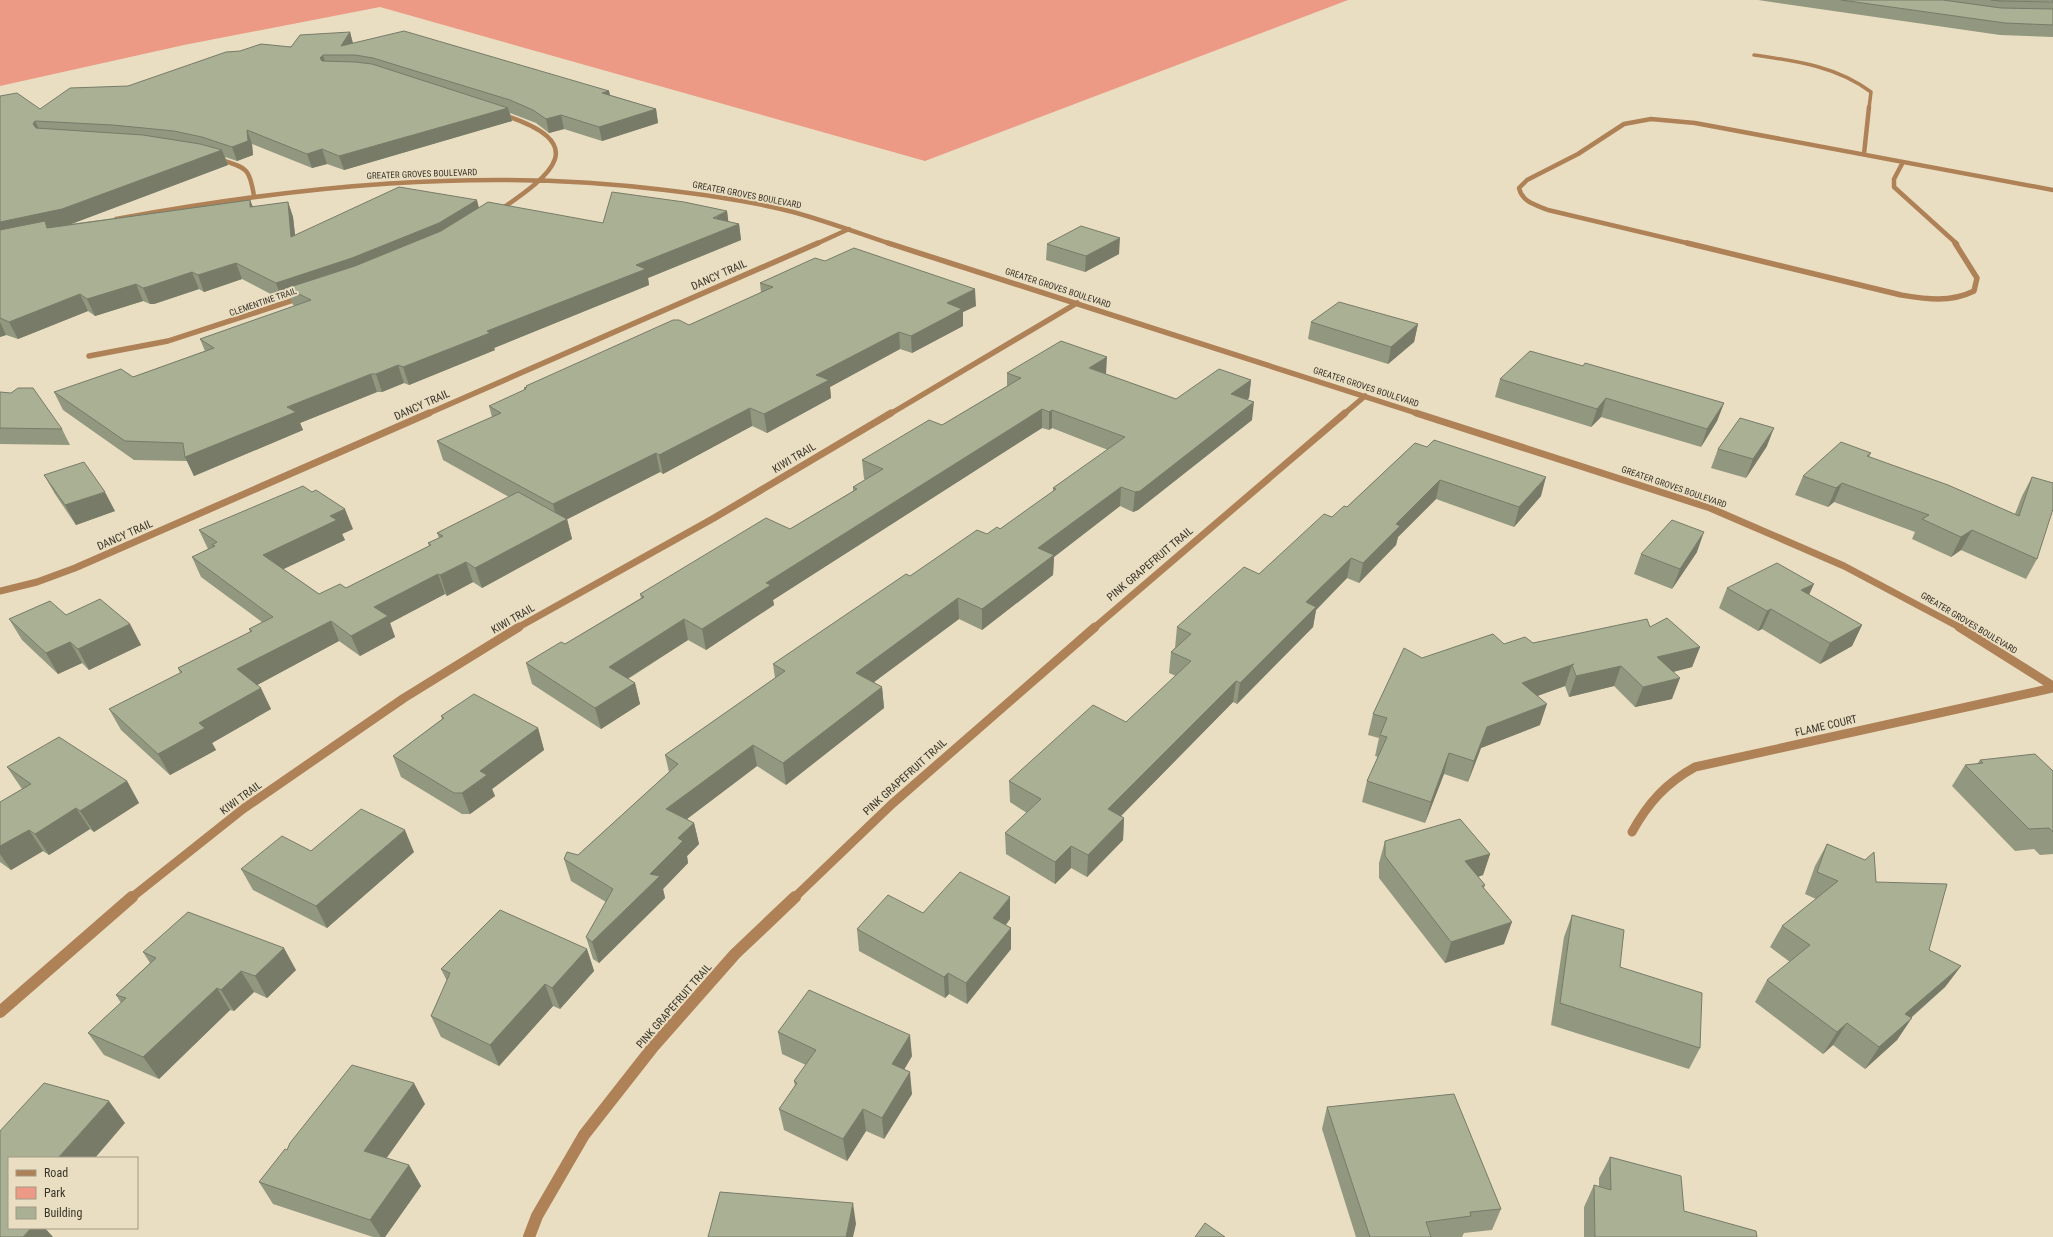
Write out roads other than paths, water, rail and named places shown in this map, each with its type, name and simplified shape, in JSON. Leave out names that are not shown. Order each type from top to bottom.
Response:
[{"type":"street","points":[[1754,55],[1824,68],[1846,75],[1862,84],[1871,92],[1864,154]]},
{"type":"street","points":[[490,216],[541,180],[555,159],[558,151],[555,143],[542,132],[527,123],[496,113]]},
{"type":"street","points":[[1903,162],[1894,179],[1894,187],[1957,244],[1977,278],[1974,291],[1964,296],[1942,299],[1901,295],[1761,260],[1567,215],[1529,202],[1521,196],[1519,188],[1527,180],[1578,154],[1624,124],[1652,119],[1695,123],[2053,190]]},
{"type":"street","points":[[214,157],[247,170],[251,177],[254,196]]},
{"type":"street","name":"GREATER GROVES BOULEVARD","points":[[112,220],[193,204],[254,196],[381,184],[541,180],[633,186],[705,194],[779,209],[849,229],[1670,494],[1782,536],[1853,569],[1924,606],[1989,644],[2053,687]]},
{"type":"street","name":"DANCY TRAIL","points":[[0,591],[37,582],[75,568],[849,229]]},
{"type":"street","name":"CLEMENTINE TRAIL","points":[[89,356],[203,331],[308,296]]},
{"type":"street","name":"KIWI TRAIL","points":[[0,1012],[109,916],[174,862],[243,809],[404,698],[516,629],[714,518],[1077,303]]},
{"type":"street","name":"PINK GRAPEFRUIT TRAIL","points":[[529,1237],[537,1216],[584,1135],[653,1047],[735,954],[904,793],[1011,699],[1365,396]]},
{"type":"street","name":"FLAME COURT","points":[[1632,832],[1642,814],[1655,796],[1673,779],[1696,767],[2053,687]]}]
